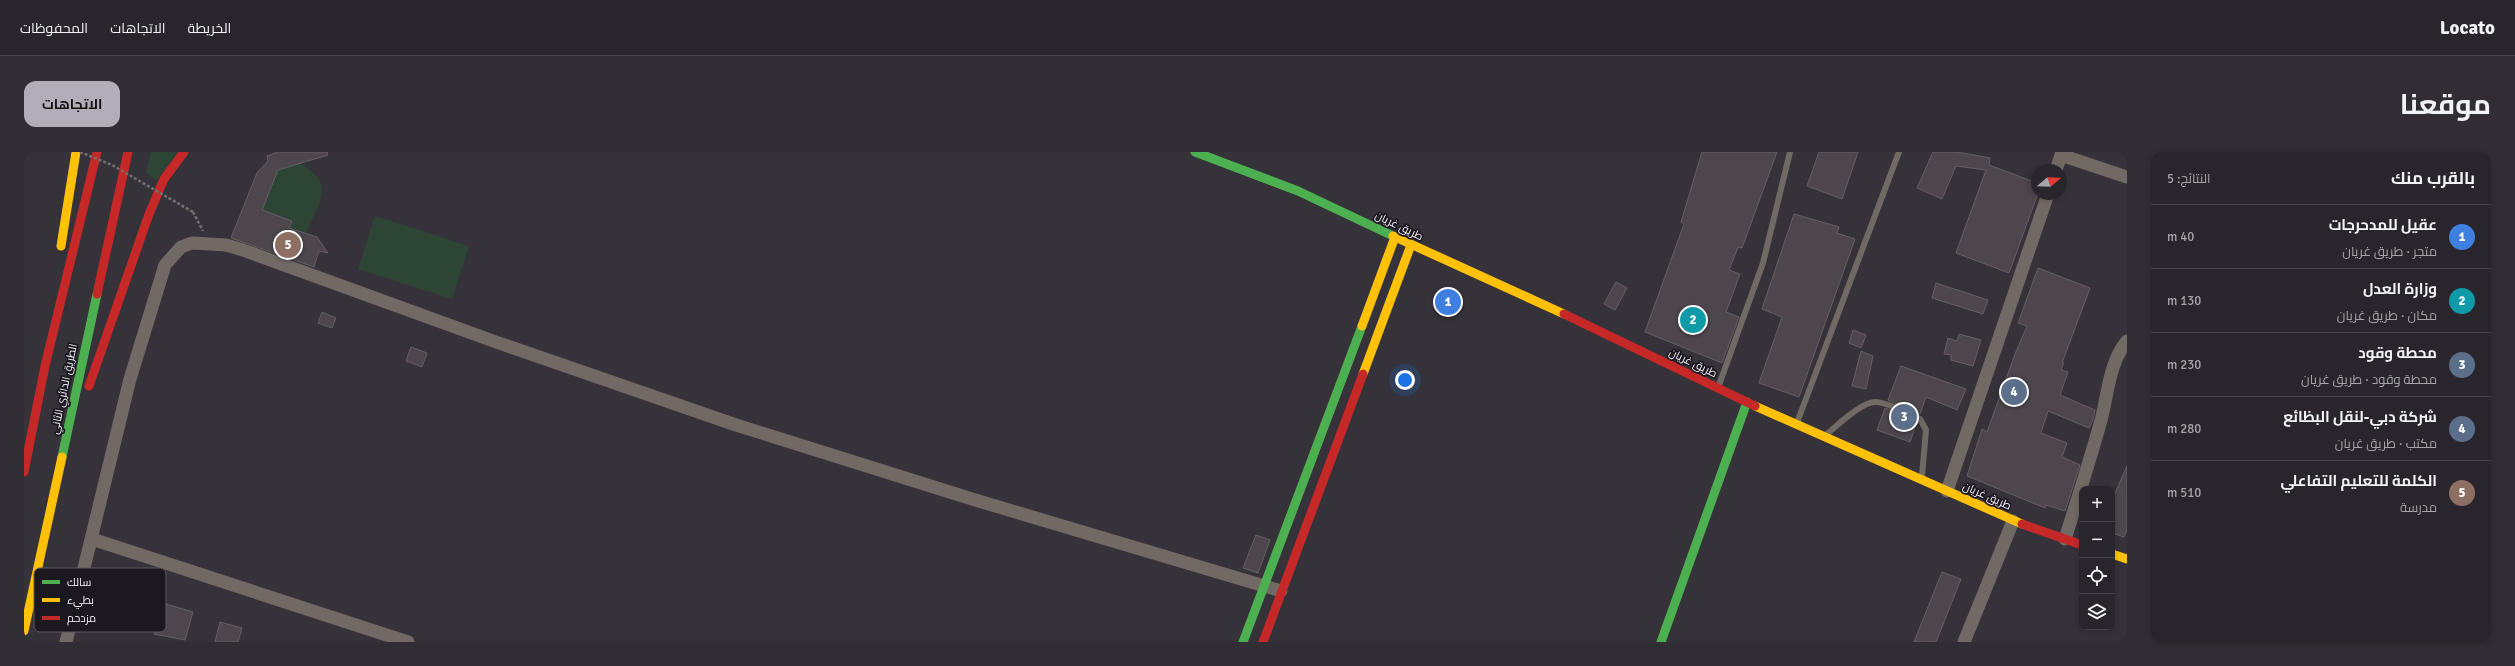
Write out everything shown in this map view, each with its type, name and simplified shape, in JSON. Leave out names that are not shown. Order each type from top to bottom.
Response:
[{"type":"main road","points":[[60,256],[76,152]]},
{"type":"main road","name":"الطريق الدائري الثاني","points":[[24,472],[45,366],[98,152]]},
{"type":"main road","name":"الطريق الدائري الثاني","points":[[38,568],[128,152]]},
{"type":"main road","points":[[63,455],[111,326],[149,214],[164,179],[184,152]]},
{"type":"main road","name":"طريق غريان","points":[[1195,152],[1207,155],[1298,191],[1411,245],[1541,303],[1747,402],[2013,521],[2079,543]]},
{"type":"main road","name":"طريق غريان","points":[[1254,164],[1298,191]]},
{"type":"main road","points":[[1242,642],[1395,237]]},
{"type":"main road","points":[[1263,642],[1411,245]]},
{"type":"main road","points":[[45,366],[58,271]]},
{"type":"main road","points":[[1661,642],[1747,402]]},
{"type":"main road","points":[[2115,555],[2127,559]]},
{"type":"main road","name":"الطريق الدائري الثاني","points":[[24,631],[34,586]]},
{"type":"street","points":[[2058,164],[2062,154],[2127,177]]},
{"type":"street","points":[[1947,491],[2046,200]]},
{"type":"street","points":[[85,568],[130,379],[165,265],[172,255],[187,245],[211,244],[226,245],[243,250],[496,342],[736,425],[1262,587],[1281,591]]},
{"type":"street","points":[[2065,539],[2100,424],[2118,352],[2127,341]]},
{"type":"street","points":[[1964,642],[2013,521]]},
{"type":"street","points":[[92,539],[408,642]]},
{"type":"street","points":[[66,642],[69,632]]},
{"type":"lane","points":[[1718,388],[1763,263],[1790,152]]},
{"type":"lane","points":[[1796,424],[1899,152]]},
{"type":"lane","points":[[1824,436],[1864,405],[1872,402],[1880,402],[1920,419],[1926,430],[1922,480]]},
{"type":"path","points":[[80,152],[112,165],[193,212],[211,244]]},
{"type":"green space","points":[[151,152],[178,152],[156,181],[146,172]]},
{"type":"green space","points":[[300,163],[311,171],[322,186],[320,203],[306,233],[289,228],[292,221],[262,210],[274,171]]},
{"type":"green space","points":[[375,216],[469,246],[452,299],[358,269]]},
{"type":"building","points":[[278,152],[327,152],[328,155],[278,170],[262,210],[292,221],[289,228],[317,237],[328,253],[319,251],[314,267],[231,238],[257,173],[268,161],[267,156]]},
{"type":"building","points":[[1702,152],[1777,152],[1742,248],[1738,247],[1729,270],[1740,274],[1726,312],[1739,317],[1722,363],[1645,332],[1684,224],[1681,222]]},
{"type":"building","points":[[1819,152],[1858,152],[1842,199],[1807,186]]},
{"type":"building","points":[[1933,152],[1957,152],[1990,158],[1989,165],[2031,181],[2031,200],[2036,200],[2009,273],[1956,253],[1986,170],[1956,166],[1942,199],[1917,188]]},
{"type":"building","points":[[1794,214],[1839,227],[1837,233],[1855,239],[1799,397],[1759,383],[1782,317],[1762,309]]},
{"type":"building","points":[[2038,268],[2090,288],[2062,363],[2064,363],[2061,370],[2068,372],[2060,395],[2095,410],[2093,420],[2089,428],[2048,411],[2041,433],[2067,443],[2062,457],[2080,465],[2065,511],[2046,505],[2045,508],[1967,476],[1982,429],[1987,432],[2015,354],[2027,326],[2018,323]]},
{"type":"building","points":[[1616,282],[1627,288],[1615,310],[1604,304]]},
{"type":"building","points":[[1936,283],[1988,300],[1983,314],[1932,298]]},
{"type":"building","points":[[322,312],[336,318],[332,328],[318,323]]},
{"type":"building","points":[[1853,330],[1866,335],[1861,348],[1849,343]]},
{"type":"building","points":[[1959,334],[1981,340],[1973,366],[1951,360],[1951,355],[1944,354],[1948,338],[1957,341]]},
{"type":"building","points":[[411,347],[427,353],[422,367],[406,361]]},
{"type":"building","points":[[1861,351],[1873,356],[1866,389],[1852,386]]},
{"type":"building","points":[[1901,366],[1966,389],[1957,410],[1926,397],[1920,414],[1888,400]]},
{"type":"building","points":[[1885,408],[1917,422],[1910,442],[1877,430]]},
{"type":"building","points":[[2127,466],[2127,530],[2124,537],[2115,534],[2115,493]]},
{"type":"building","points":[[1256,535],[1270,540],[1258,573],[1243,568]]},
{"type":"building","points":[[1942,572],[1961,579],[1936,642],[1914,642]]},
{"type":"building","points":[[166,604],[193,612],[185,640],[154,634],[155,632],[166,632]]},
{"type":"building","points":[[220,622],[242,628],[238,642],[215,642]]},
{"type":"traffic: fast","points":[[1195,152],[1298,191],[1393,236]]},
{"type":"traffic: fast","points":[[62,457],[97,294]]},
{"type":"traffic: fast","points":[[1243,642],[1362,326]]},
{"type":"traffic: fast","points":[[1661,642],[1747,402]]},
{"type":"traffic: slow","points":[[61,246],[76,152]]},
{"type":"traffic: slow","points":[[1393,236],[1564,314]]},
{"type":"traffic: slow","points":[[1362,326],[1395,237]]},
{"type":"traffic: slow","points":[[1363,374],[1411,245]]},
{"type":"traffic: slow","points":[[1755,406],[2022,524]]},
{"type":"traffic: slow","points":[[38,568],[62,457]]},
{"type":"traffic: slow","points":[[2115,555],[2127,559]]},
{"type":"traffic: slow","points":[[24,631],[34,585]]},
{"type":"traffic: jam","points":[[24,472],[45,366],[97,152]]},
{"type":"traffic: jam","points":[[97,294],[128,152]]},
{"type":"traffic: jam","points":[[89,386],[149,214],[164,179],[184,152]]},
{"type":"traffic: jam","points":[[1564,314],[1755,406]]},
{"type":"traffic: jam","points":[[1263,642],[1363,374]]},
{"type":"traffic: jam","points":[[2022,524],[2079,544]]},
{"type":"place","name":"الكلمة للتعليم التفاعلي","points":[[288,245]]},
{"type":"place","name":"عقيل للمدحرجات","points":[[1448,302]]},
{"type":"place","name":"وزارة العدل","points":[[1693,320]]},
{"type":"place","name":"شركة دبي-لنقل البظائع","points":[[2014,392]]},
{"type":"place","name":"محطة وقود","points":[[1904,417]]}]
